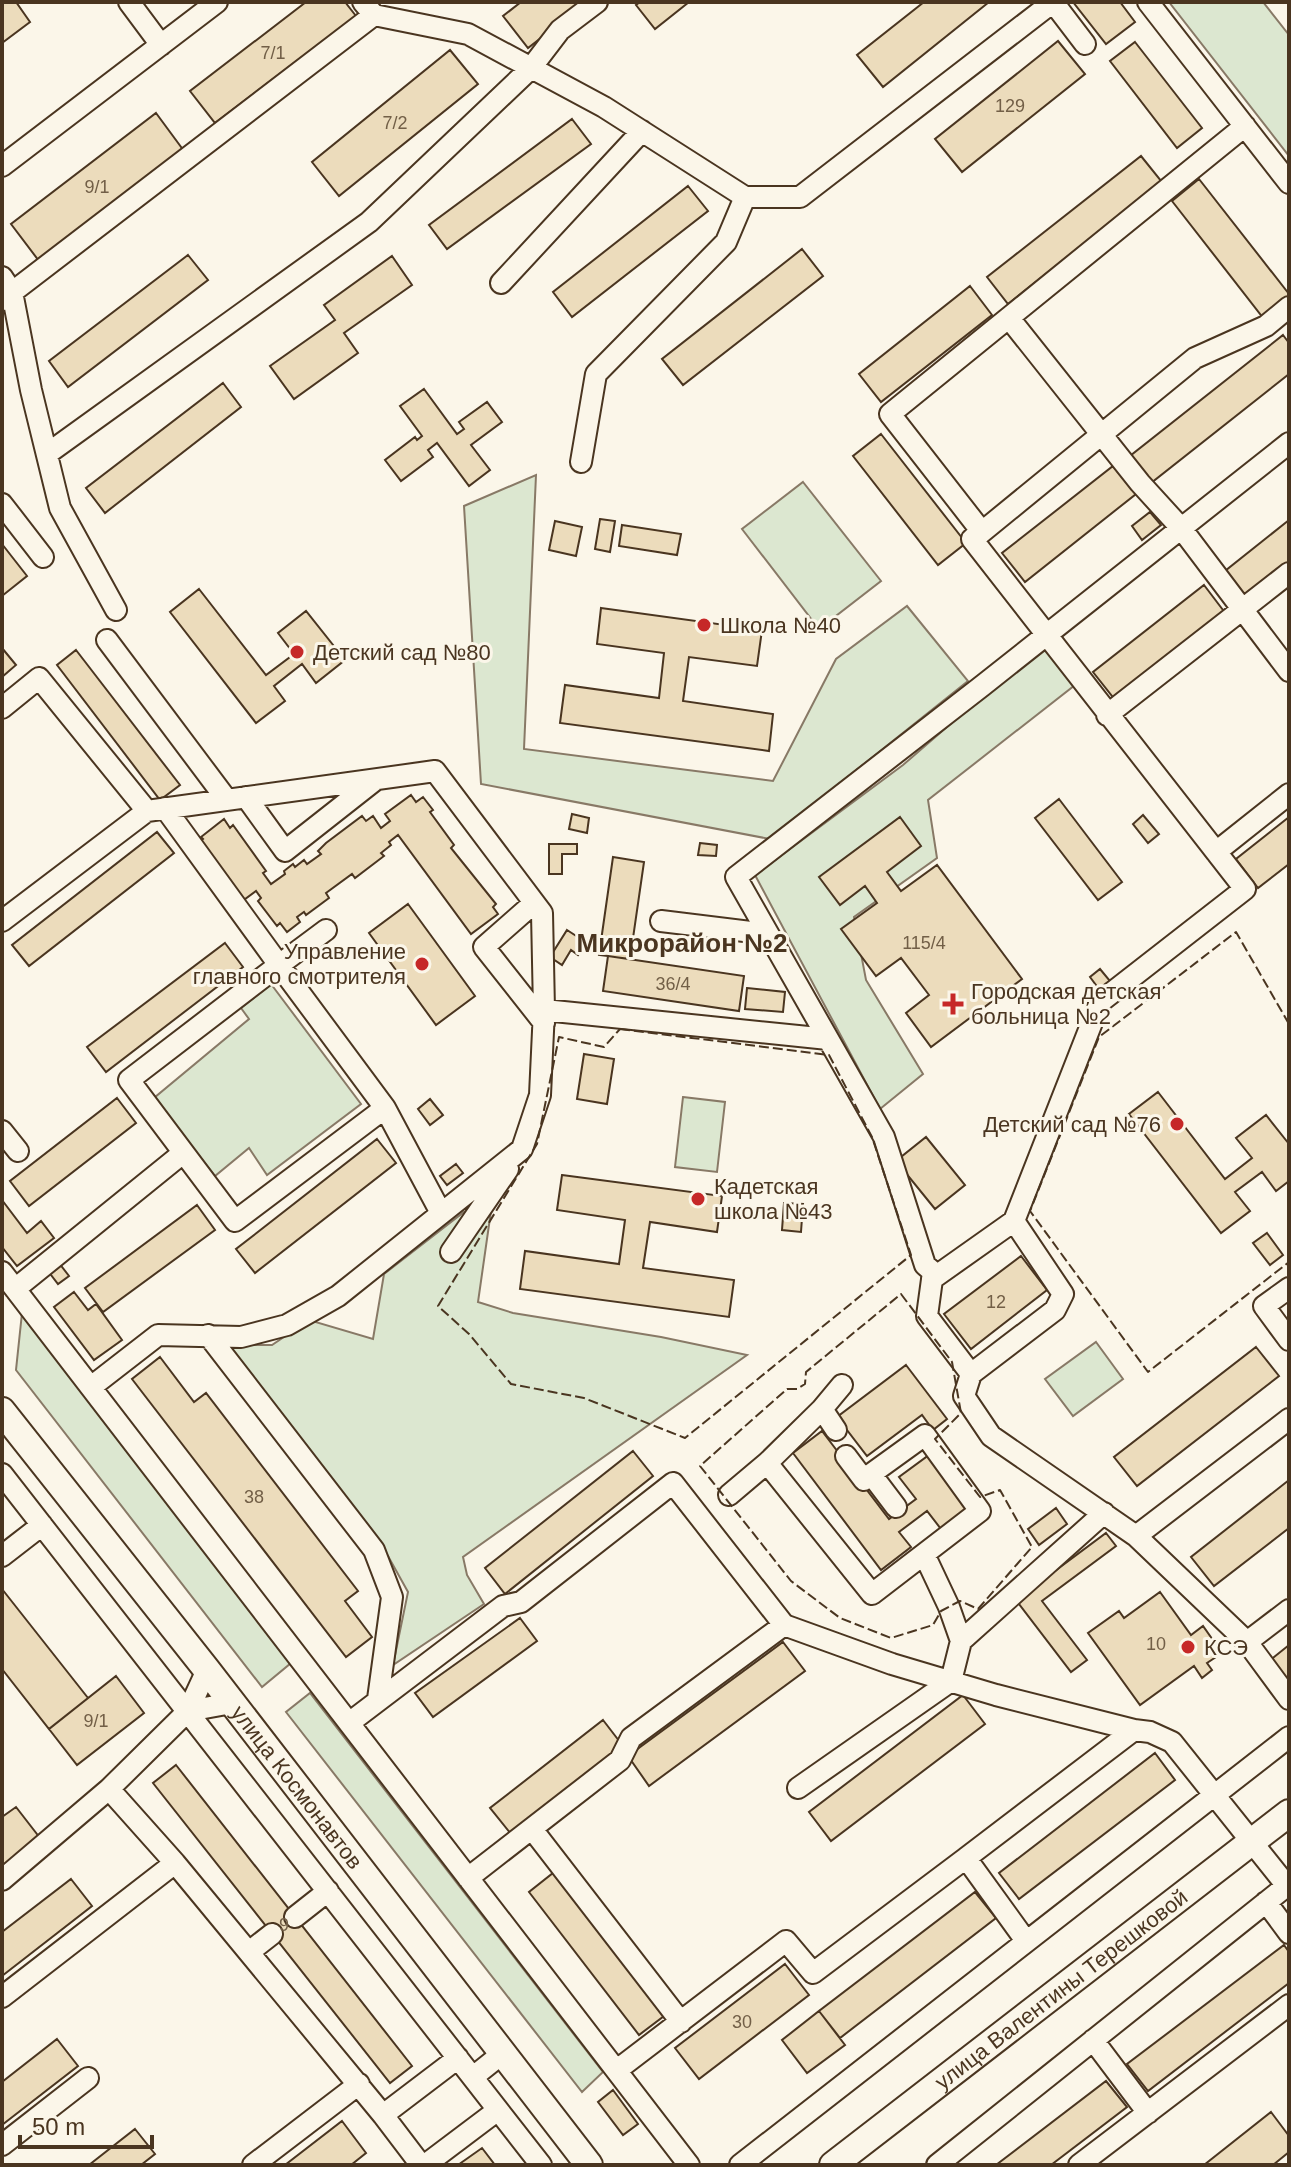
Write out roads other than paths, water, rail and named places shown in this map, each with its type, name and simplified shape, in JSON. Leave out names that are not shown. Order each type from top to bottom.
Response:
[{"type":"main road","name":"улица Космонавтов","points":[[2,1411],[207,1670],[589,2165]]},
{"type":"main road","name":"улица Валентины Терешковой","points":[[833,2165],[1289,1813]]},
{"type":"street","points":[[129,2],[161,45]]},
{"type":"street","points":[[2,166],[217,2]]},
{"type":"street","points":[[47,454],[369,222],[531,68],[560,30],[597,2]]},
{"type":"street","points":[[116,610],[60,508],[5,290],[368,9],[468,34],[604,107],[745,197],[800,197],[1053,2],[1085,44]]},
{"type":"street","points":[[1148,2],[1289,183]]},
{"type":"street","points":[[982,532],[890,414],[1245,126]]},
{"type":"street","points":[[501,283],[642,131]]},
{"type":"street","points":[[581,462],[596,374],[726,242],[745,197]]},
{"type":"street","points":[[932,1279],[1014,1221],[1100,1002],[1245,889],[972,539],[1195,358],[1266,326],[1289,307]]},
{"type":"street","points":[[1009,318],[1140,483],[1181,528],[1289,671]]},
{"type":"street","points":[[971,1374],[927,1316],[933,1272],[925,1265],[884,1137],[736,877],[1289,443]]},
{"type":"street","points":[[2,504],[43,557]]},
{"type":"street","points":[[1107,715],[1289,573]]},
{"type":"street","points":[[107,640],[237,799],[285,851],[377,779]]},
{"type":"street","points":[[2,708],[39,678],[156,810],[279,965],[385,1108],[441,1213]]},
{"type":"street","points":[[2,921],[156,810],[435,771],[542,913],[544,1016],[540,1095],[522,1149],[451,1252]]},
{"type":"street","points":[[1216,852],[1289,794]]},
{"type":"street","points":[[534,903],[484,947],[544,1016],[828,1039]]},
{"type":"street","points":[[661,921],[768,934]]},
{"type":"street","points":[[326,930],[129,1080],[235,1221],[385,1108]]},
{"type":"street","points":[[2,1131],[18,1151]]},
{"type":"street","points":[[91,1387],[158,1335],[241,1337],[287,1325],[338,1296],[522,1149]]},
{"type":"street","points":[[183,1153],[8,1280],[689,2165]]},
{"type":"street","points":[[1014,1221],[1063,1294],[1055,1310]]},
{"type":"street","points":[[1289,1288],[1264,1306],[1289,1340]]},
{"type":"street","points":[[1076,1298],[1055,1310],[971,1374],[964,1396],[991,1436],[1136,1536],[1247,1642],[1289,1699]]},
{"type":"street","points":[[208,1335],[374,1550],[392,1597],[378,1699]]},
{"type":"street","points":[[729,1495],[767,1463],[842,1385]]},
{"type":"street","points":[[822,1409],[836,1430]]},
{"type":"street","points":[[1136,1536],[1289,1419]]},
{"type":"street","points":[[767,1463],[872,1594],[980,1511],[925,1435],[864,1480],[846,1456]]},
{"type":"street","points":[[2,1474],[541,2165]]},
{"type":"street","points":[[871,1474],[896,1507]]},
{"type":"street","points":[[349,1723],[503,1606],[521,1602],[673,1483],[784,1625],[892,1664],[1150,1732],[1172,1742],[1288,1885],[937,2165]]},
{"type":"street","points":[[961,1641],[1104,1513]]},
{"type":"street","points":[[2,1556],[42,1525]]},
{"type":"street","points":[[798,1788],[951,1681],[961,1641],[924,1554]]},
{"type":"street","points":[[1247,1642],[1289,1610]]},
{"type":"street","points":[[468,1878],[620,1760],[631,1738],[784,1625]]},
{"type":"street","points":[[2,1880],[109,1789],[188,1711],[207,1670]]},
{"type":"street","points":[[188,1711],[232,1703]]},
{"type":"street","points":[[617,2070],[786,1941],[813,1973],[1134,1730]]},
{"type":"street","points":[[740,2165],[1289,1737]]},
{"type":"street","points":[[109,1789],[175,1863],[423,2165],[498,2110]]},
{"type":"street","points":[[532,1829],[681,2022]]},
{"type":"street","points":[[966,1858],[1026,1941]]},
{"type":"street","points":[[2,1997],[175,1863]]},
{"type":"street","points":[[295,1917],[328,1891]]},
{"type":"street","points":[[1266,1902],[1289,1933]]},
{"type":"street","points":[[249,1952],[272,1934]]},
{"type":"street","points":[[1079,2165],[1289,2005]]},
{"type":"street","points":[[1093,2040],[1148,2113]]},
{"type":"street","points":[[473,2077],[503,2053]]},
{"type":"street","points":[[383,2115],[458,2058]]},
{"type":"street","points":[[2,2145],[88,2078]]},
{"type":"street","points":[[253,2165],[359,2084]]},
{"type":"place","name":"Школа №40","points":[[704,625]]},
{"type":"place","name":"Детский сад №80","points":[[297,652]]},
{"type":"place","name":"Управление главного смотрителя","points":[[422,964]]},
{"type":"place","name":"Городская детская больница №2","points":[[953,1004]]},
{"type":"place","name":"Детский сад №76","points":[[1177,1124]]},
{"type":"place","name":"Кадетская школа №43","points":[[698,1199]]},
{"type":"place","name":"КСЭ","points":[[1188,1647]]},
{"type":"district","name":"Микрорайон №2","points":[[682,943]]}]
